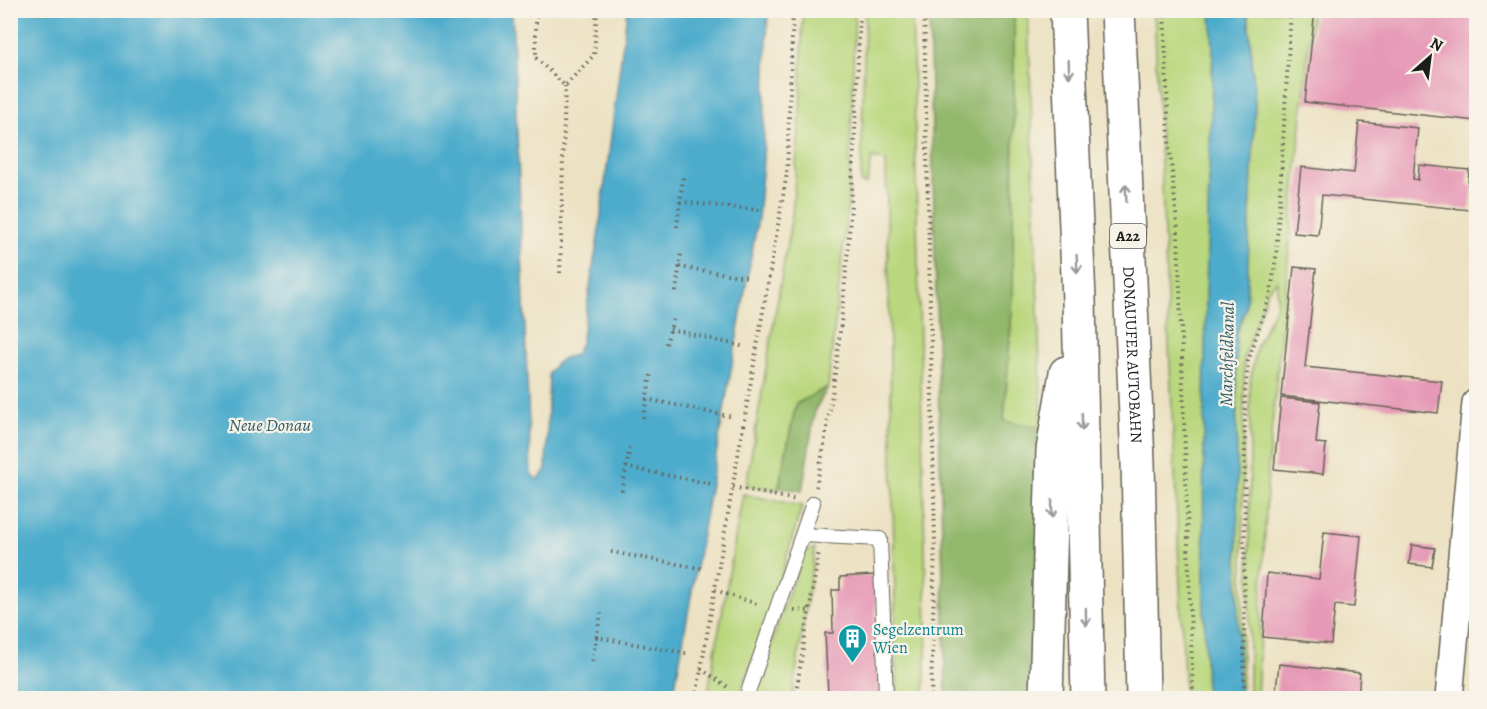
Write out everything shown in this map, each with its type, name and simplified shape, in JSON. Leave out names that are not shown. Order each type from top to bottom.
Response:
[{"type":"highway","points":[[1067,10],[1079,300],[1088,699]]},
{"type":"highway","name":"DONAUUFER AUTOBAHN","points":[[1118,10],[1139,524],[1143,699]]},
{"type":"highway","points":[[1046,699],[1053,450],[1079,300]]},
{"type":"highway","points":[[1139,524],[1167,699]]},
{"type":"street","points":[[1449,699],[1476,403]]},
{"type":"lane","points":[[747,696],[813,503]]},
{"type":"lane","points":[[803,535],[880,539],[886,699]]},
{"type":"path","points":[[536,10],[536,58],[566,86]]},
{"type":"path","points":[[561,273],[566,86],[594,55],[597,10]]},
{"type":"path","points":[[696,699],[787,173],[793,10]]},
{"type":"path","points":[[733,487],[813,503],[826,434],[844,308],[853,184],[860,10]]},
{"type":"path","points":[[924,10],[934,543],[932,699]]},
{"type":"path","points":[[1164,10],[1169,141],[1179,233],[1193,699]]},
{"type":"path","points":[[1244,699],[1245,393],[1248,361],[1271,292],[1276,258],[1292,10]]},
{"type":"path","points":[[677,227],[682,177]]},
{"type":"path","points":[[680,202],[760,210]]},
{"type":"path","points":[[676,292],[681,253]]},
{"type":"path","points":[[679,267],[747,277]]},
{"type":"path","points":[[666,344],[674,316]]},
{"type":"path","points":[[670,329],[745,347]]},
{"type":"path","points":[[643,418],[651,375]]},
{"type":"path","points":[[646,399],[733,417]]},
{"type":"path","points":[[622,491],[630,447]]},
{"type":"path","points":[[626,467],[712,484]]},
{"type":"path","points":[[795,699],[822,536]]},
{"type":"path","points":[[611,552],[705,569]]},
{"type":"path","points":[[715,590],[778,610]]},
{"type":"path","points":[[591,661],[601,613]]},
{"type":"path","points":[[596,637],[690,654]]},
{"type":"path","points":[[701,669],[733,690],[747,696]]},
{"type":"green space","points":[[803,11],[855,11],[849,194],[828,387],[796,404],[778,490],[746,486],[792,215],[800,118]]},
{"type":"green space","points":[[865,11],[912,11],[927,634],[924,698],[897,698],[886,161],[872,158],[867,184],[861,183]]},
{"type":"green space","points":[[929,11],[1014,11],[1013,296],[1004,421],[1042,428],[1032,698],[946,698]]},
{"type":"green space","points":[[1014,11],[1028,11],[1042,428],[1004,421],[1013,296]]},
{"type":"green space","points":[[1154,11],[1211,11],[1213,50],[1204,455],[1206,698],[1185,698]]},
{"type":"green space","points":[[1248,11],[1312,11],[1268,468],[1257,698],[1249,698],[1250,382],[1257,345],[1277,304],[1277,281],[1268,289],[1244,358],[1242,698],[1239,698],[1236,334],[1246,307],[1255,104]]},
{"type":"green space","points":[[828,387],[815,410],[802,491],[779,487],[796,404]]},
{"type":"green space","points":[[743,494],[802,506],[765,629],[738,698],[707,698]]},
{"type":"green space","points":[[10,515],[14,698],[10,698]]},
{"type":"green space","points":[[815,549],[792,698],[753,698],[791,586],[806,551]]},
{"type":"water","name":"Neue Donau","points":[[10,11],[512,11],[531,474],[538,480],[546,470],[549,373],[560,361],[575,355],[581,343],[599,230],[627,11],[768,11],[763,162],[758,218],[673,698],[14,698],[10,515]]},
{"type":"water","name":"Marchfeldkanal","points":[[1211,11],[1248,11],[1255,104],[1246,307],[1236,334],[1239,698],[1206,698],[1204,452],[1213,50]]},
{"type":"building","points":[[1315,10],[1476,10],[1476,121],[1305,102]]},
{"type":"building","points":[[1359,122],[1418,128],[1413,179],[1418,180],[1419,165],[1469,170],[1468,185],[1473,186],[1470,210],[1322,195],[1318,235],[1294,233],[1301,167],[1354,173]]},
{"type":"building","points":[[1294,267],[1316,269],[1305,367],[1442,381],[1438,413],[1281,396]]},
{"type":"building","points":[[1281,398],[1320,402],[1316,443],[1326,444],[1323,474],[1274,469]]},
{"type":"building","points":[[1324,532],[1361,536],[1354,607],[1335,605],[1331,644],[1263,637],[1267,573],[1319,579]]},
{"type":"building","points":[[1412,545],[1435,548],[1432,567],[1409,564]]},
{"type":"building","name":"Segelzentrum Wien","points":[[875,575],[879,698],[835,698],[835,694],[828,695],[825,633],[833,633],[832,590],[840,590],[840,577]]},
{"type":"building","points":[[1279,664],[1360,673],[1358,698],[1275,698]]},
{"type":"place","name":"Segelzentrum Wien","points":[[852,664]]}]
